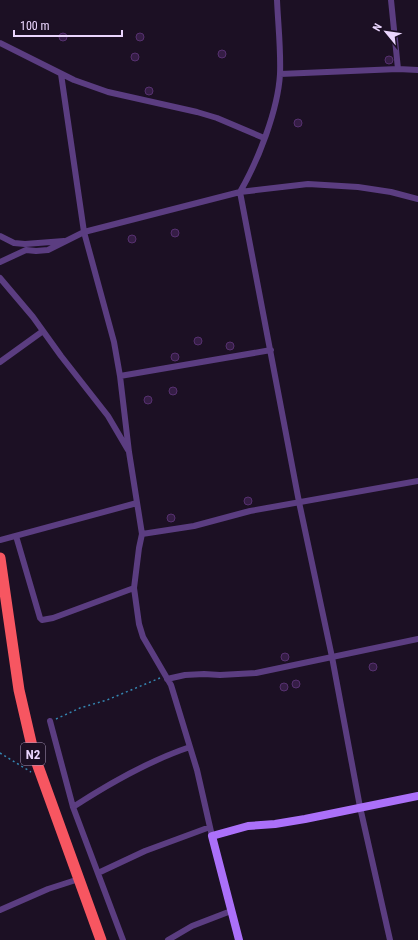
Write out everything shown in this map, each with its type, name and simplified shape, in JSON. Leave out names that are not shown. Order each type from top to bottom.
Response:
[{"type":"highway","name":"N2","points":[[0,558],[19,690],[34,755],[101,940]]},
{"type":"street","points":[[276,0],[280,74],[276,100],[264,138],[240,192],[299,502],[332,657],[360,808],[390,940]]},
{"type":"street","points":[[391,0],[398,69]]},
{"type":"street","points":[[0,43],[74,80],[108,92],[210,116],[264,138]]},
{"type":"street","points":[[280,74],[398,69],[418,70]]},
{"type":"street","points":[[61,74],[84,232],[114,342],[120,376],[129,452],[142,534],[138,548],[134,588],[139,624],[143,637],[171,685],[197,770],[212,836],[239,940]]},
{"type":"street","points":[[0,262],[25,247],[66,241],[84,232],[240,192],[308,184],[358,187],[391,192],[418,199]]},
{"type":"street","points":[[0,236],[25,247]]},
{"type":"street","points":[[0,278],[33,317],[108,416],[129,452]]},
{"type":"street","points":[[0,362],[43,331]]},
{"type":"street","points":[[120,376],[271,350]]},
{"type":"street","points":[[142,534],[194,526],[222,520],[250,511],[418,481]]},
{"type":"street","points":[[0,540],[137,502]]},
{"type":"street","points":[[16,536],[40,618],[42,620],[53,618],[134,588]]},
{"type":"street","points":[[166,677],[204,674],[220,676],[256,673],[418,639]]},
{"type":"street","points":[[50,721],[73,807],[123,940]]},
{"type":"street","points":[[73,807],[122,777],[167,755],[190,747]]},
{"type":"street","points":[[212,836],[248,826],[290,822],[418,796]]},
{"type":"street","points":[[98,873],[145,851],[210,827]]},
{"type":"street","points":[[0,910],[48,889],[79,879]]},
{"type":"street","points":[[168,940],[192,926],[231,911]]},
{"type":"path","points":[[50,721],[80,708],[107,700],[166,677]]},
{"type":"path","points":[[0,753],[31,772],[39,770]]},
{"type":"building","points":[[61,33],[65,33],[67,37],[65,41],[61,41],[59,39],[59,35]]},
{"type":"building","points":[[138,33],[142,33],[144,37],[142,41],[138,41],[136,39],[136,35]]},
{"type":"building","points":[[220,50],[224,50],[226,54],[224,58],[220,58],[218,56],[218,52]]},
{"type":"building","points":[[133,53],[137,53],[139,57],[137,61],[133,61],[131,59],[131,55]]},
{"type":"building","points":[[387,56],[391,56],[393,60],[391,64],[387,64],[385,62],[385,58]]},
{"type":"building","points":[[147,87],[151,87],[153,91],[151,95],[147,95],[145,93],[145,89]]},
{"type":"building","points":[[296,119],[300,119],[302,123],[300,127],[296,127],[294,125],[294,121]]},
{"type":"building","points":[[173,229],[177,229],[179,233],[177,237],[173,237],[171,235],[171,231]]},
{"type":"building","points":[[130,235],[134,235],[136,239],[134,243],[130,243],[128,241],[128,237]]},
{"type":"building","points":[[196,337],[200,337],[202,341],[200,345],[196,345],[194,343],[194,339]]},
{"type":"building","points":[[228,342],[232,342],[234,346],[232,350],[228,350],[226,348],[226,344]]},
{"type":"building","points":[[173,353],[177,353],[179,357],[177,361],[173,361],[171,359],[171,355]]},
{"type":"building","points":[[171,387],[175,387],[177,391],[175,395],[171,395],[169,393],[169,389]]},
{"type":"building","points":[[146,396],[150,396],[152,400],[150,404],[146,404],[144,402],[144,398]]},
{"type":"building","points":[[246,497],[250,497],[252,501],[250,505],[246,505],[244,503],[244,499]]},
{"type":"building","points":[[169,514],[173,514],[175,518],[173,522],[169,522],[167,520],[167,516]]},
{"type":"building","points":[[283,653],[287,653],[289,657],[287,661],[283,661],[281,659],[281,655]]},
{"type":"building","points":[[371,663],[375,663],[377,667],[375,671],[371,671],[369,669],[369,665]]},
{"type":"building","points":[[294,680],[298,680],[300,684],[298,688],[294,688],[292,686],[292,682]]},
{"type":"building","points":[[282,683],[286,683],[288,687],[286,691],[282,691],[280,689],[280,685]]}]
